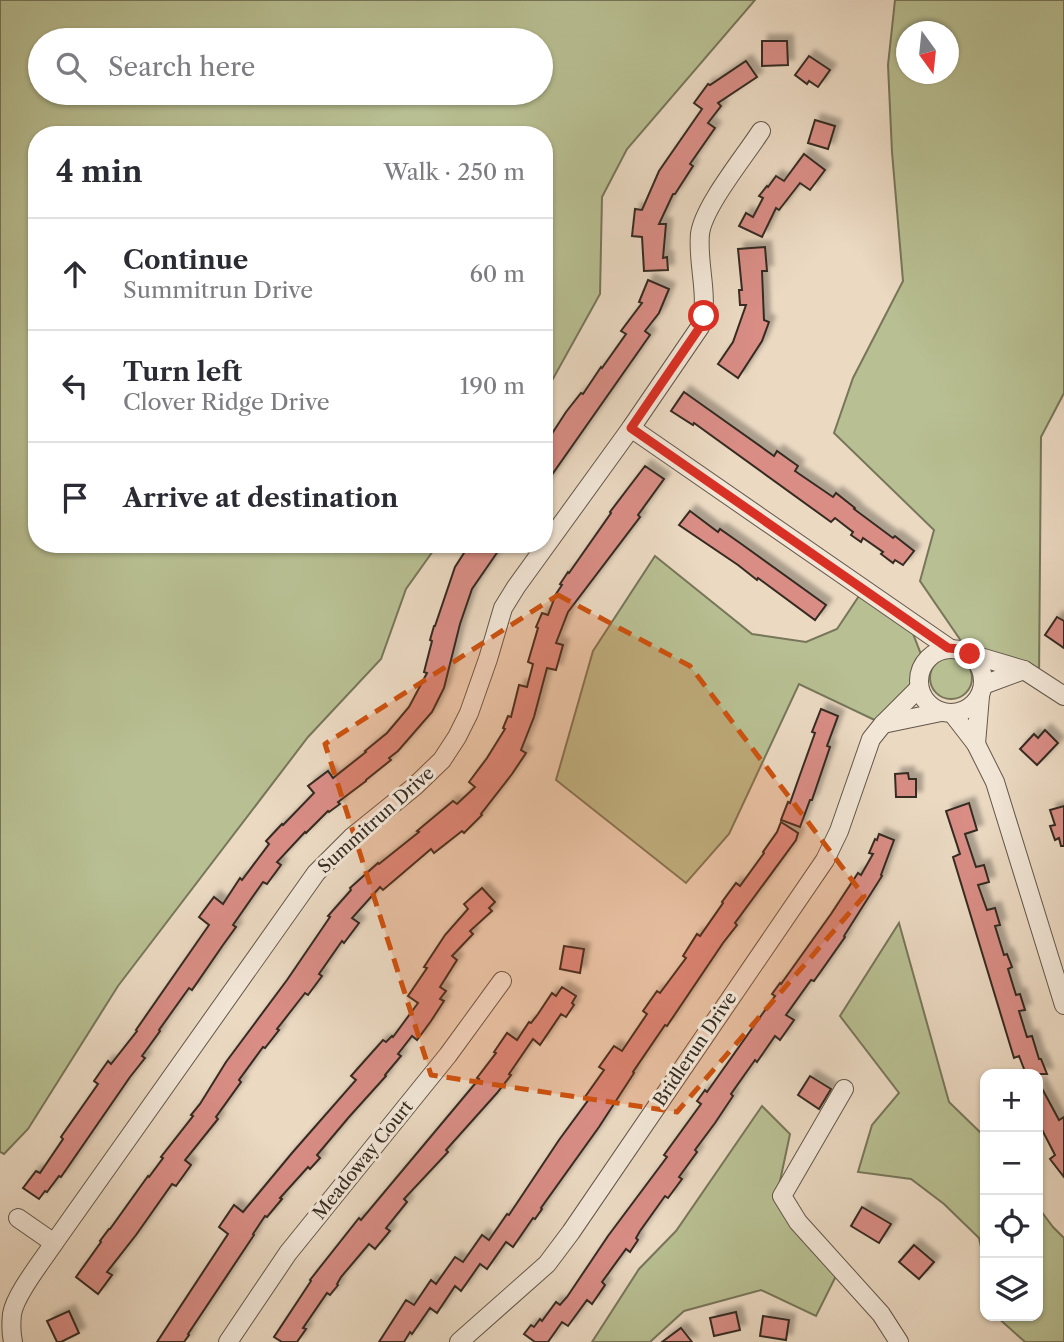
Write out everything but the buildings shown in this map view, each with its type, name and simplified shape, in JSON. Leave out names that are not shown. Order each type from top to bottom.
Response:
[{"type":"street","name":"Summitrun Drive","points":[[553,536],[700,327],[705,301],[701,278],[700,235],[704,219],[761,131]]},
{"type":"street","points":[[631,428],[948,648]]},
{"type":"street","name":"Summitrun Drive","points":[[13,1342],[12,1313],[16,1300],[316,873],[334,853],[414,787],[442,760],[469,713],[503,608],[541,553]]},
{"type":"street","points":[[908,621],[924,662]]},
{"type":"street","points":[[1064,696],[1024,670],[960,649],[948,648],[932,654],[919,672],[919,688],[923,698],[931,706],[946,712],[976,744],[995,782],[1064,1005]]},
{"type":"street","points":[[970,654],[983,673],[976,744]]},
{"type":"street","points":[[883,724],[963,711],[973,705],[981,691],[1024,670]]},
{"type":"street","name":"Bridlerun Drive","points":[[459,1342],[547,1264],[571,1232],[825,859],[839,831],[871,739],[919,688]]},
{"type":"street","name":"Meadoway Court","points":[[228,1342],[288,1253],[448,1055],[502,981]]},
{"type":"street","points":[[844,1089],[782,1195],[798,1222],[881,1314],[899,1342]]},
{"type":"street","points":[[18,1218],[54,1243]]},
{"type":"highlighted area","points":[[558,595],[690,666],[864,896],[677,1112],[431,1075],[325,744]]},
{"type":"green space","points":[[0,0],[755,0],[627,149],[602,197],[600,294],[553,379],[553,126],[28,126],[28,553],[432,553],[406,589],[381,659],[308,737],[118,986],[28,1129],[4,1154],[0,1152]]},
{"type":"green space","points":[[895,0],[1064,0],[1064,393],[1041,437],[1039,679],[970,654],[920,581],[934,530],[834,433],[853,378],[903,281],[888,65]]},
{"type":"green space","points":[[655,556],[752,634],[806,642],[837,629],[863,590],[908,621],[924,662],[919,672],[919,688],[883,724],[799,684],[729,834],[686,883],[556,780],[593,651]]},
{"type":"green space","points":[[951,657],[966,663],[972,678],[966,693],[951,699],[936,693],[930,678],[936,663]]},
{"type":"green space","points":[[899,923],[949,1102],[980,1132],[980,1242],[979,1238],[944,1204],[911,1179],[858,1172],[872,1125],[899,1093],[840,1016]]},
{"type":"green space","points":[[762,1106],[790,1134],[776,1200],[837,1274],[816,1316],[761,1290],[684,1311],[650,1342],[592,1342],[639,1269],[676,1231]]},
{"type":"green space","points":[[1043,1214],[1064,1238],[1064,1342],[1025,1342],[1002,1321],[1043,1321]]},
{"type":"route","points":[[704,316],[700,327],[631,428],[948,648],[960,649],[970,654]]}]
